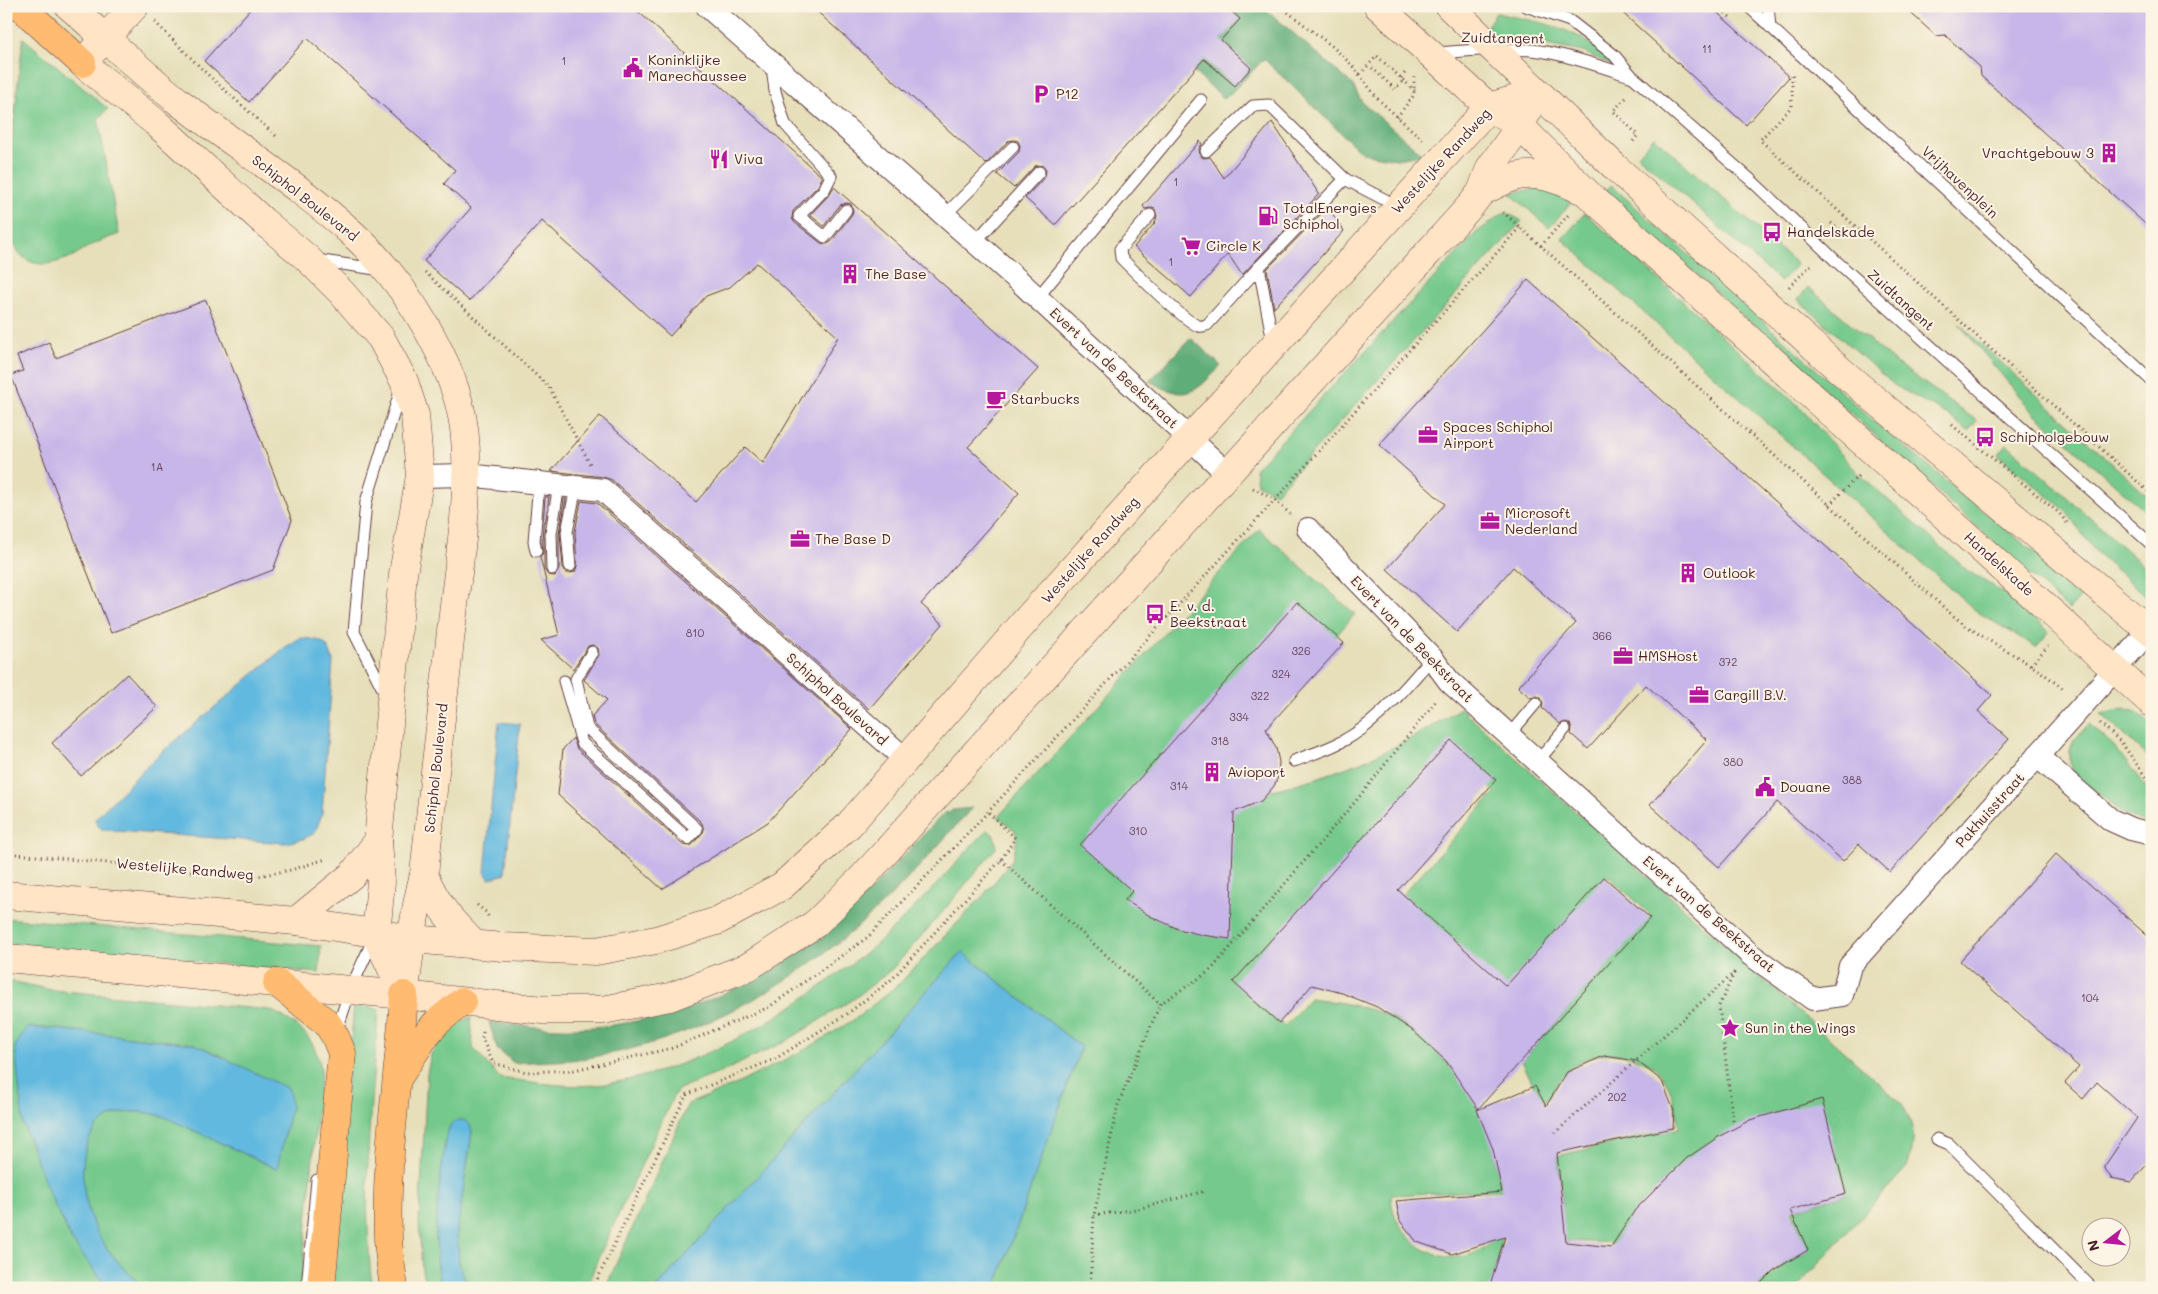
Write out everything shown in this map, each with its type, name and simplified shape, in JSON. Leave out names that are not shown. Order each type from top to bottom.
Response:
[{"type":"main road","points":[[20,6],[82,63]]},
{"type":"main road","points":[[277,983],[328,1023],[333,1043],[342,1053],[342,1070],[321,1288]]},
{"type":"main road","points":[[394,1288],[388,1240],[388,1194],[390,1150],[404,995]]},
{"type":"main road","points":[[396,1080],[425,1036],[437,1022],[474,1003]]},
{"type":"street","name":"Schiphol Boulevard","points":[[69,6],[178,102],[317,205],[355,236],[389,272],[432,337],[455,394],[464,426],[467,475],[424,875],[416,902],[413,939],[404,995]]},
{"type":"street","points":[[135,6],[82,63],[155,122],[307,258],[342,293],[382,338],[404,381],[416,415],[420,476],[403,574],[391,704],[370,852],[381,882],[376,935],[404,995]]},
{"type":"street","name":"Evert van de Beekstraat","points":[[707,6],[772,66],[1038,297],[1228,474]]},
{"type":"street","name":"Handelskade","points":[[1378,6],[1489,107],[1520,126],[1588,194],[2152,703]]},
{"type":"street","points":[[1449,6],[1615,167],[1840,370],[2150,632]]},
{"type":"street","points":[[6,958],[404,995],[543,1010],[604,1010],[670,997],[748,967],[815,924],[864,877],[1481,192],[1490,168],[1520,126],[1538,93]]},
{"type":"street","name":"Westelijke Randweg","points":[[6,895],[296,921],[376,935],[413,939],[596,950],[656,940],[717,921],[782,886],[849,825],[1028,618],[1489,107],[1538,93]]},
{"type":"street","points":[[1481,192],[1515,176],[1536,176],[1554,177],[1588,194]]},
{"type":"street","points":[[420,476],[467,475],[603,490]]},
{"type":"street","name":"Schiphol Boulevard","points":[[603,490],[906,760]]},
{"type":"street","name":"Evert van de Beekstraat","points":[[1308,529],[1432,658],[1449,681],[1751,955],[1813,999],[1842,995]]},
{"type":"street","name":"Pakhuisstraat","points":[[1842,995],[1850,966],[2114,669],[2150,632]]},
{"type":"street","points":[[2037,756],[2111,820],[2131,829],[2152,834]]},
{"type":"street","points":[[296,921],[352,875],[370,852]]},
{"type":"street","points":[[424,875],[436,901],[447,917],[481,944]]},
{"type":"lane","name":"Zuidtangent","points":[[1526,6],[1570,21],[1614,55],[1632,76],[1752,181],[1836,262],[2152,545]]},
{"type":"lane","name":"Vrijhavenplein","points":[[1748,6],[2152,380]]},
{"type":"lane","points":[[1768,6],[1770,27]]},
{"type":"lane","name":"Zuidtangent","points":[[1431,53],[1493,50],[1544,52],[1594,64],[1632,76]]},
{"type":"lane","points":[[772,66],[775,91],[785,124],[831,176],[824,190],[799,216],[825,237],[846,210]]},
{"type":"lane","name":"Evert van de Beekstraat","points":[[1038,297],[1201,100]]},
{"type":"lane","points":[[1206,151],[1253,106],[1269,105],[1345,179],[1399,207]]},
{"type":"lane","points":[[944,216],[1013,147]]},
{"type":"lane","points":[[975,242],[1040,172]]},
{"type":"lane","points":[[1150,216],[1120,249],[1121,258],[1172,306],[1200,327],[1207,325],[1259,267],[1345,179]]},
{"type":"lane","points":[[307,258],[389,272]]},
{"type":"lane","points":[[1259,267],[1274,346]]},
{"type":"lane","points":[[391,704],[354,632],[366,502],[404,381]]},
{"type":"lane","points":[[536,551],[534,541],[558,485]]},
{"type":"lane","points":[[558,485],[567,532],[570,566]]},
{"type":"lane","points":[[552,569],[551,533],[558,485]]},
{"type":"lane","points":[[564,681],[582,743],[688,839],[697,829],[587,728],[576,679],[592,652]]},
{"type":"lane","points":[[1294,761],[1340,743],[1365,727],[1388,707],[1432,658]]},
{"type":"lane","points":[[1509,736],[1536,703]]},
{"type":"lane","points":[[1538,761],[1566,729]]},
{"type":"lane","points":[[333,1043],[350,990],[376,935]]},
{"type":"lane","points":[[326,1105],[328,1074]]},
{"type":"lane","points":[[1937,1139],[1950,1144],[2092,1288]]},
{"type":"lane","points":[[307,1288],[318,1172]]},
{"type":"path","points":[[1280,6],[1333,47],[1360,74],[1379,100],[1443,158]]},
{"type":"path","points":[[1718,6],[1732,19]]},
{"type":"path","points":[[1360,74],[1377,56],[1415,91]]},
{"type":"path","points":[[1372,68],[1395,89],[1404,80]]},
{"type":"path","points":[[1786,68],[1792,75],[1792,106],[1760,140],[2150,494],[2152,492]]},
{"type":"path","points":[[1481,192],[1960,621],[1990,642],[2042,672],[2121,742],[2152,786]]},
{"type":"path","points":[[474,1003],[482,1038],[493,1063],[526,1072],[574,1070],[673,1048],[770,1007],[868,937],[988,812],[1275,500],[1520,227]]},
{"type":"path","points":[[1784,294],[1813,262]]},
{"type":"path","points":[[463,309],[549,388],[603,490]]},
{"type":"path","points":[[1228,474],[1275,500],[1308,529]]},
{"type":"path","points":[[1829,505],[1856,475],[1862,480]]},
{"type":"path","points":[[1090,1288],[1094,1215],[1118,1105],[1160,1004],[1210,971],[1355,802],[1435,702],[1449,681]]},
{"type":"path","points":[[593,1288],[686,1095],[775,1059],[847,1014],[892,979],[1001,860],[1015,838],[988,812]]},
{"type":"path","name":"Westelijke Randweg","points":[[6,853],[252,877],[291,870],[324,859],[370,852]]},
{"type":"path","points":[[1001,860],[1160,1004]]},
{"type":"path","points":[[471,900],[486,912],[490,922],[481,944]]},
{"type":"path","points":[[1556,1133],[1751,955]]},
{"type":"path","points":[[1733,1120],[1719,1006],[1735,971]]},
{"type":"path","points":[[1094,1215],[1138,1209],[1205,1191]]},
{"type":"green space","points":[[1226,6],[1262,6],[1352,84],[1362,102],[1423,155],[1396,159],[1362,153],[1264,59],[1225,99],[1190,69],[1238,17]]},
{"type":"green space","points":[[1496,13],[1568,31],[1593,45],[1616,67],[1583,52],[1536,43],[1504,41],[1485,29]]},
{"type":"green space","points":[[23,38],[108,109],[98,119],[119,234],[94,244],[69,258],[48,264],[35,263],[24,258],[16,249],[11,237],[6,209]]},
{"type":"green space","points":[[1654,137],[1797,264],[1781,282],[1638,155]]},
{"type":"green space","points":[[1611,185],[1877,424],[2084,593],[2069,610],[1605,192]]},
{"type":"green space","points":[[1533,189],[1554,192],[1572,202],[1549,228],[1510,193]]},
{"type":"green space","points":[[1505,212],[1522,221],[1276,493],[1257,484],[1255,469],[1476,233]]},
{"type":"green space","points":[[1585,213],[1796,403],[1857,472],[1968,571],[2021,604],[2049,632],[2036,647],[1976,611],[1562,239]]},
{"type":"green space","points":[[1808,287],[1895,362],[1977,421],[1968,431],[1948,415],[1894,385],[1798,300]]},
{"type":"green space","points":[[1959,324],[2152,500],[2152,517],[2032,411]]},
{"type":"green space","points":[[1191,338],[1221,366],[1203,384],[1188,392],[1172,391],[1149,381]]},
{"type":"green space","points":[[2007,444],[2152,573],[2152,601],[2094,550],[2065,510],[1998,455]]},
{"type":"green space","points":[[1259,529],[1355,614],[1251,734],[1250,795],[1306,781],[1360,762],[1411,738],[1460,708],[1902,1104],[1910,1121],[1913,1135],[1912,1149],[1907,1167],[1796,1288],[1756,1288],[1788,1261],[1807,1252],[1792,1210],[1846,1194],[1688,1158],[1637,1208],[1614,1243],[1563,1241],[1562,1189],[1557,1156],[1679,1128],[1675,1107],[1671,1092],[1661,1074],[1651,1065],[1635,1058],[1618,1054],[1605,1054],[1593,1056],[1582,1061],[1563,1076],[1549,1098],[1541,1101],[1522,1061],[1651,915],[1607,875],[1487,1010],[1383,916],[1495,792],[1460,760],[1249,994],[1285,1026],[1310,998],[1383,1013],[1408,1027],[1438,1053],[1451,1068],[1464,1085],[1483,1120],[1492,1144],[1502,1190],[1391,1195],[1394,1211],[1400,1226],[1422,1248],[1436,1255],[1451,1257],[1467,1256],[1482,1249],[1491,1242],[1503,1227],[1498,1260],[1490,1288],[995,1288],[1081,1047],[962,952],[656,1288],[607,1288],[688,1104],[737,1084],[808,1048],[858,1017],[900,983],[982,897],[1012,861],[1017,840],[1015,830],[998,817]]},
{"type":"green space","points":[[2123,709],[2134,711],[2152,725],[2152,760],[2101,714]]},
{"type":"green space","points":[[2089,724],[2114,746],[2152,795],[2152,824],[2141,822],[2124,814],[2075,775],[2070,763],[2070,750],[2074,740]]},
{"type":"green space","points":[[972,808],[906,880],[864,921],[803,969],[735,1009],[699,1026],[662,1040],[624,1051],[586,1058],[514,1063],[497,1049],[489,1022],[554,1028],[610,1025],[644,1020],[677,1011],[710,1000],[741,985],[772,969],[828,929],[873,888],[943,814],[953,810]]},
{"type":"green space","points":[[987,830],[994,837],[996,848],[892,969],[855,998],[788,1040],[726,1070],[679,1089],[674,1095],[595,1265],[588,1288],[468,1288],[459,1264],[457,1231],[472,1132],[446,1139],[439,1195],[437,1232],[438,1269],[441,1288],[427,1288],[422,1271],[419,1223],[427,1074],[431,1054],[446,1029],[471,1017],[473,1048],[500,1078],[579,1086],[606,1084],[638,1078],[669,1068],[731,1042],[790,1008],[817,989],[879,942]]},
{"type":"green space","points":[[6,918],[321,946],[319,973],[6,943]]},
{"type":"green space","points":[[6,980],[52,990],[270,1010],[290,1021],[304,1033],[314,1048],[321,1069],[301,1288],[144,1288],[128,1273],[106,1247],[91,1218],[82,1173],[84,1152],[91,1135],[102,1122],[118,1114],[139,1112],[165,1117],[277,1169],[225,1058],[195,1044],[47,1028],[27,1028],[20,1036],[49,1193],[72,1241],[108,1288],[6,1288]]},
{"type":"green space","points":[[354,1006],[379,1009],[370,1113],[367,1182],[372,1288],[328,1288]]},
{"type":"water","points":[[300,638],[322,642],[329,649],[333,661],[322,814],[315,833],[303,839],[286,843],[103,830],[97,825],[95,819],[155,758],[284,648]]},
{"type":"water","points":[[499,722],[520,724],[505,874],[489,879],[485,872]]},
{"type":"water","points":[[962,952],[1081,1047],[995,1288],[656,1288]]},
{"type":"water","points":[[26,1028],[47,1028],[195,1044],[289,1089],[291,1106],[277,1169],[165,1117],[139,1112],[118,1114],[102,1122],[91,1135],[85,1152],[83,1173],[85,1195],[95,1228],[106,1247],[128,1273],[144,1288],[108,1288],[72,1241],[49,1193],[23,1124],[15,1047]]},
{"type":"water","points":[[457,1120],[464,1120],[470,1125],[472,1132],[457,1231],[459,1264],[468,1288],[441,1288],[437,1260],[436,1222],[445,1143],[451,1124]]},
{"type":"building","name":"The Base","points":[[253,6],[632,6],[822,177],[818,186],[793,211],[792,218],[794,222],[821,243],[827,244],[831,242],[852,214],[851,204],[840,205],[824,226],[810,215],[834,187],[1038,369],[968,447],[1019,493],[921,604],[943,624],[869,709],[612,480],[604,477],[551,471],[600,416],[696,502],[745,447],[763,463],[838,337],[757,263],[730,287],[706,296],[670,336],[542,221],[469,301],[424,261],[471,208],[444,184],[455,170],[307,38],[249,102],[204,61]]},
{"type":"building","name":"P12","points":[[811,6],[1226,6],[1240,19],[1221,40],[1251,68],[1235,86],[1204,59],[1055,225],[1025,198],[1045,177],[1046,170],[1044,166],[1037,165],[1034,167],[1014,188],[997,174],[1019,152],[1020,146],[1018,141],[1008,141],[986,164]]},
{"type":"building","points":[[1615,6],[1710,6],[1789,77],[1746,125]]},
{"type":"building","name":"Vrachtgebouw 3","points":[[1903,6],[2152,6],[2152,230],[1981,76],[1980,67],[1945,35],[1936,36]]},
{"type":"building","points":[[1272,122],[1319,194],[1242,275],[1228,254],[1191,297],[1134,247],[1155,223],[1157,216],[1155,209],[1145,209],[1143,206],[1200,141],[1202,144],[1199,149],[1200,156],[1204,158],[1210,157],[1224,178]]},
{"type":"building","points":[[1328,207],[1344,231],[1274,308],[1267,269]]},
{"type":"building","name":"Outlook","points":[[1528,280],[1992,695],[1978,711],[2009,739],[1890,872],[1859,844],[1843,861],[1777,802],[1719,867],[1650,805],[1707,740],[1646,685],[1588,749],[1571,734],[1570,724],[1566,722],[1560,724],[1542,708],[1541,698],[1537,696],[1531,698],[1518,687],[1576,623],[1513,567],[1457,632],[1387,569],[1445,504],[1379,445]]},
{"type":"building","points":[[206,300],[292,520],[273,570],[111,633],[11,375],[23,371],[17,356],[49,342],[56,358]]},
{"type":"building","points":[[545,497],[549,497],[544,533],[544,569],[548,575],[555,576],[559,569],[559,534],[564,499],[566,499],[560,533],[563,567],[566,573],[575,572],[577,566],[575,532],[581,501],[597,503],[852,729],[768,822],[662,889],[558,795],[563,749],[573,738],[577,749],[683,845],[691,846],[704,831],[702,823],[594,724],[592,716],[607,700],[584,680],[599,655],[598,648],[593,645],[588,646],[573,669],[541,640],[559,635],[540,557],[543,553]]},
{"type":"building","name":"Avioport","points":[[1297,602],[1344,643],[1266,729],[1276,748],[1279,762],[1278,777],[1274,786],[1261,801],[1234,812],[1230,939],[1178,929],[1150,916],[1125,900],[1132,891],[1080,845]]},
{"type":"building","points":[[127,674],[157,707],[81,776],[52,743]]},
{"type":"building","points":[[1451,740],[1496,780],[1398,890],[1506,986],[1604,877],[1650,918],[1478,1109],[1446,1061],[1412,1030],[1377,1007],[1342,993],[1312,985],[1279,1023],[1233,982]]},
{"type":"building","points":[[2056,854],[2152,940],[2152,1159],[2131,1182],[2111,1178],[2104,1167],[2137,1118],[2097,1082],[2083,1099],[2065,1083],[2079,1067],[1960,961]]},
{"type":"building","points":[[1604,1056],[1637,1061],[1662,1081],[1674,1111],[1673,1128],[1557,1153],[1566,1242],[1611,1247],[1635,1210],[1687,1158],[1718,1137],[1750,1120],[1822,1099],[1846,1194],[1790,1210],[1808,1250],[1774,1270],[1756,1288],[1489,1288],[1505,1237],[1452,1254],[1417,1242],[1400,1221],[1396,1201],[1502,1192],[1493,1149],[1477,1110],[1535,1086],[1546,1106],[1567,1072]]},
{"type":"place","name":"Koninklijke Marechaussee","points":[[633,68]]},
{"type":"place","name":"P12","points":[[1041,94]]},
{"type":"place","name":"Vrachtgebouw 3","points":[[2109,153]]},
{"type":"place","name":"Viva","points":[[719,159]]},
{"type":"place","name":"TotalEnergies Schiphol","points":[[1268,216]]},
{"type":"place","name":"Handelskade","points":[[1772,232]]},
{"type":"place","name":"Circle K","points":[[1191,246]]},
{"type":"place","name":"The Base","points":[[850,274]]},
{"type":"place","name":"Starbucks","points":[[996,399]]},
{"type":"place","name":"Spaces Schiphol Airport","points":[[1428,435]]},
{"type":"place","name":"Schipholgebouw","points":[[1985,437]]},
{"type":"place","name":"Microsoft Nederland","points":[[1490,521]]},
{"type":"place","name":"The Base D","points":[[800,539]]},
{"type":"place","name":"Outlook","points":[[1688,573]]},
{"type":"place","name":"E. v. d. Beekstraat","points":[[1155,614]]},
{"type":"place","name":"HMSHost","points":[[1623,656]]},
{"type":"place","name":"Cargill B.V.","points":[[1699,695]]},
{"type":"place","name":"Avioport","points":[[1212,772]]},
{"type":"place","name":"Douane","points":[[1765,787]]},
{"type":"place","name":"Sun in the Wings","points":[[1730,1028]]}]
